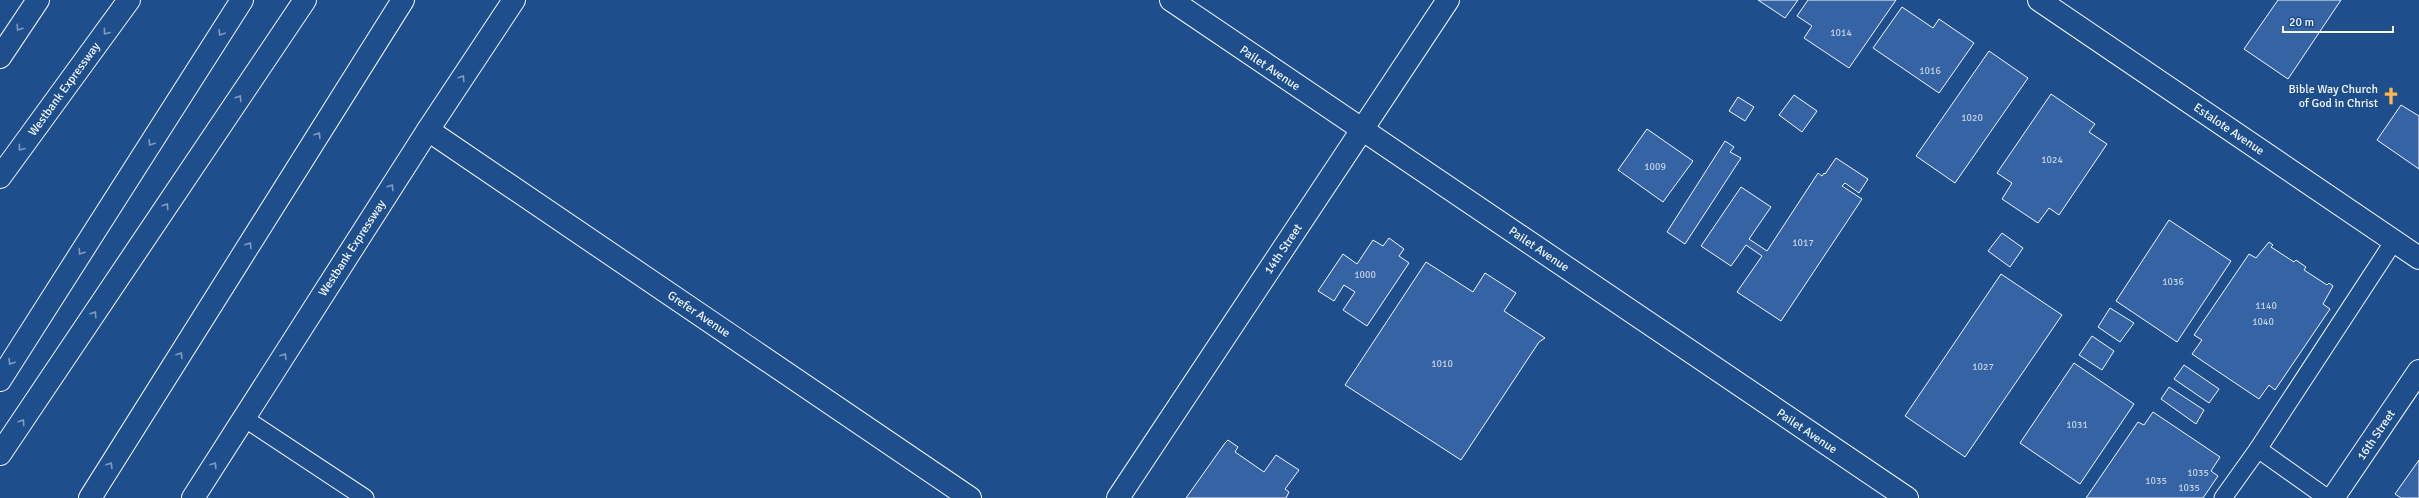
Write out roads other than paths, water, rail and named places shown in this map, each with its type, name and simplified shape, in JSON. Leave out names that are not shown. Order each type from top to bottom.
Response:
[{"type":"main road","points":[[0,57],[38,0]]},
{"type":"main road","name":"Westbank Expressway","points":[[0,178],[129,0]]},
{"type":"main road","points":[[0,380],[242,0]]},
{"type":"main road","points":[[0,454],[305,0]]},
{"type":"main road","points":[[90,498],[403,0]]},
{"type":"main road","name":"Westbank Expressway","points":[[192,498],[428,130],[514,0]]},
{"type":"main road","name":"Pailet Avenue","points":[[1171,0],[1907,498]]},
{"type":"main road","name":"14th Street","points":[[1118,498],[1448,0]]},
{"type":"main road","name":"Estalote Avenue","points":[[2039,0],[2419,258]]},
{"type":"main road","name":"Grefer Avenue","points":[[428,130],[970,498]]},
{"type":"main road","name":"16th Street","points":[[2333,498],[2419,371]]},
{"type":"lane","points":[[2223,498],[2258,449],[2394,241]]},
{"type":"lane","points":[[244,418],[365,498]]},
{"type":"lane","points":[[2258,449],[2327,498]]},
{"type":"place","name":"Bible Way Church of God in Christ","points":[[2391,96]]}]
